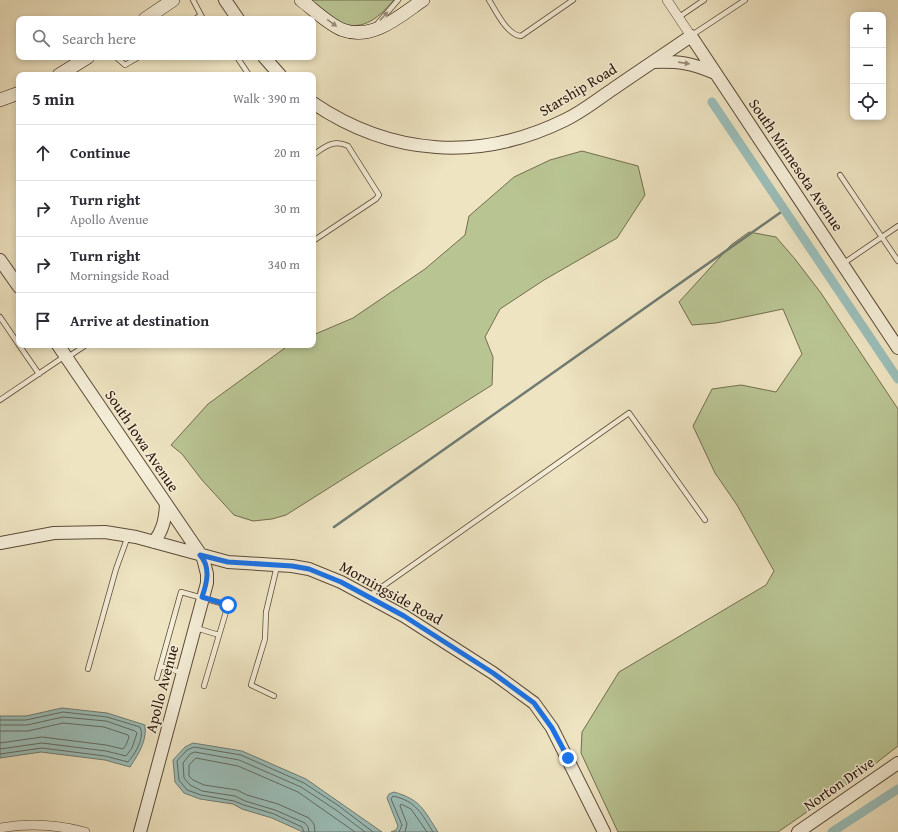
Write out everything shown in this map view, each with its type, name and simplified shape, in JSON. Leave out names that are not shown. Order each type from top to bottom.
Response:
[{"type":"main road","points":[[149,16],[173,0]]},
{"type":"main road","points":[[301,0],[336,27],[351,32],[370,32],[378,29],[423,0]]},
{"type":"main road","points":[[64,72],[83,60]]},
{"type":"main road","points":[[0,100],[16,94]]},
{"type":"street","points":[[225,0],[236,16]]},
{"type":"street","name":"South Minnesota Avenue","points":[[667,0],[898,348]]},
{"type":"street","name":"Starship Road","points":[[316,105],[354,127],[405,143],[432,147],[476,147],[507,141],[536,133],[566,120],[691,36]]},
{"type":"street","points":[[267,60],[277,72]]},
{"type":"street","points":[[652,62],[673,61],[690,63],[715,72]]},
{"type":"street","points":[[0,260],[16,283]]},
{"type":"street","name":"South Iowa Avenue","points":[[60,348],[200,555]]},
{"type":"street","points":[[154,542],[165,521],[166,505]]},
{"type":"street","name":"Morningside Road","points":[[0,544],[54,533],[105,532],[154,542],[228,562],[292,566],[309,569],[341,582],[404,616],[493,673],[534,703],[552,728],[604,832]]},
{"type":"street","name":"Apollo Avenue","points":[[140,832],[207,583],[207,574],[203,558],[200,555]]},
{"type":"street","name":"Norton Drive","points":[[798,832],[898,763]]},
{"type":"street","points":[[0,828],[32,825],[73,829],[85,832]]},
{"type":"lane","points":[[193,0],[201,16]]},
{"type":"lane","points":[[370,32],[398,0]]},
{"type":"lane","points":[[489,0],[509,30],[516,36],[521,36],[573,0]]},
{"type":"lane","points":[[678,17],[704,0]]},
{"type":"lane","points":[[691,36],[745,0]]},
{"type":"lane","points":[[119,60],[125,65],[134,60]]},
{"type":"lane","points":[[239,60],[247,72]]},
{"type":"lane","points":[[316,154],[330,143],[348,146],[379,195],[376,199],[316,239]]},
{"type":"lane","points":[[840,175],[898,261]]},
{"type":"lane","points":[[842,264],[898,226]]},
{"type":"lane","points":[[0,317],[16,341]]},
{"type":"lane","points":[[21,348],[39,374]]},
{"type":"lane","points":[[0,400],[81,348]]},
{"type":"lane","points":[[368,597],[629,413],[705,520]]},
{"type":"lane","points":[[88,669],[116,570],[128,536]]},
{"type":"lane","points":[[274,696],[251,685],[265,639],[266,612],[277,565]]},
{"type":"lane","points":[[157,678],[181,592],[228,605],[204,686]]},
{"type":"lane","points":[[195,628],[219,635]]},
{"type":"lane","points":[[160,666],[183,673]]},
{"type":"green space","points":[[308,0],[394,0],[383,12],[371,21],[364,24],[349,25],[337,21]]},
{"type":"green space","points":[[582,151],[638,166],[645,195],[617,238],[544,280],[500,309],[485,337],[493,357],[492,385],[286,515],[272,519],[253,521],[234,515],[202,480],[182,454],[171,445],[208,404],[285,348],[316,348],[316,334],[353,318],[425,269],[465,235],[469,216],[514,177],[550,160]]},
{"type":"green space","points":[[749,232],[776,237],[795,259],[821,293],[898,409],[898,746],[866,771],[778,832],[618,832],[581,753],[582,732],[619,672],[766,585],[774,571],[737,505],[715,473],[693,426],[712,389],[741,385],[776,392],[802,354],[783,309],[716,323],[692,325],[679,302],[731,245]]},
{"type":"water","points":[[62,708],[107,713],[145,725],[144,742],[130,767],[105,760],[41,752],[0,758],[0,716],[26,716]]},
{"type":"water","points":[[193,743],[242,751],[306,779],[382,832],[303,832],[272,818],[242,809],[233,804],[200,799],[184,793],[175,782],[173,760],[185,747]]},
{"type":"water","points":[[394,792],[416,802],[425,811],[438,832],[391,832],[396,830],[398,826],[387,798],[389,794]]},
{"type":"waterway","points":[[712,102],[898,379]]},
{"type":"waterway","points":[[334,527],[784,210]]},
{"type":"waterway","points":[[832,832],[898,789]]},
{"type":"route","points":[[228,605],[202,597],[207,583],[207,574],[206,566],[200,555],[243,564],[292,566],[309,569],[341,582],[404,616],[493,673],[534,703],[552,728],[568,758]]}]
